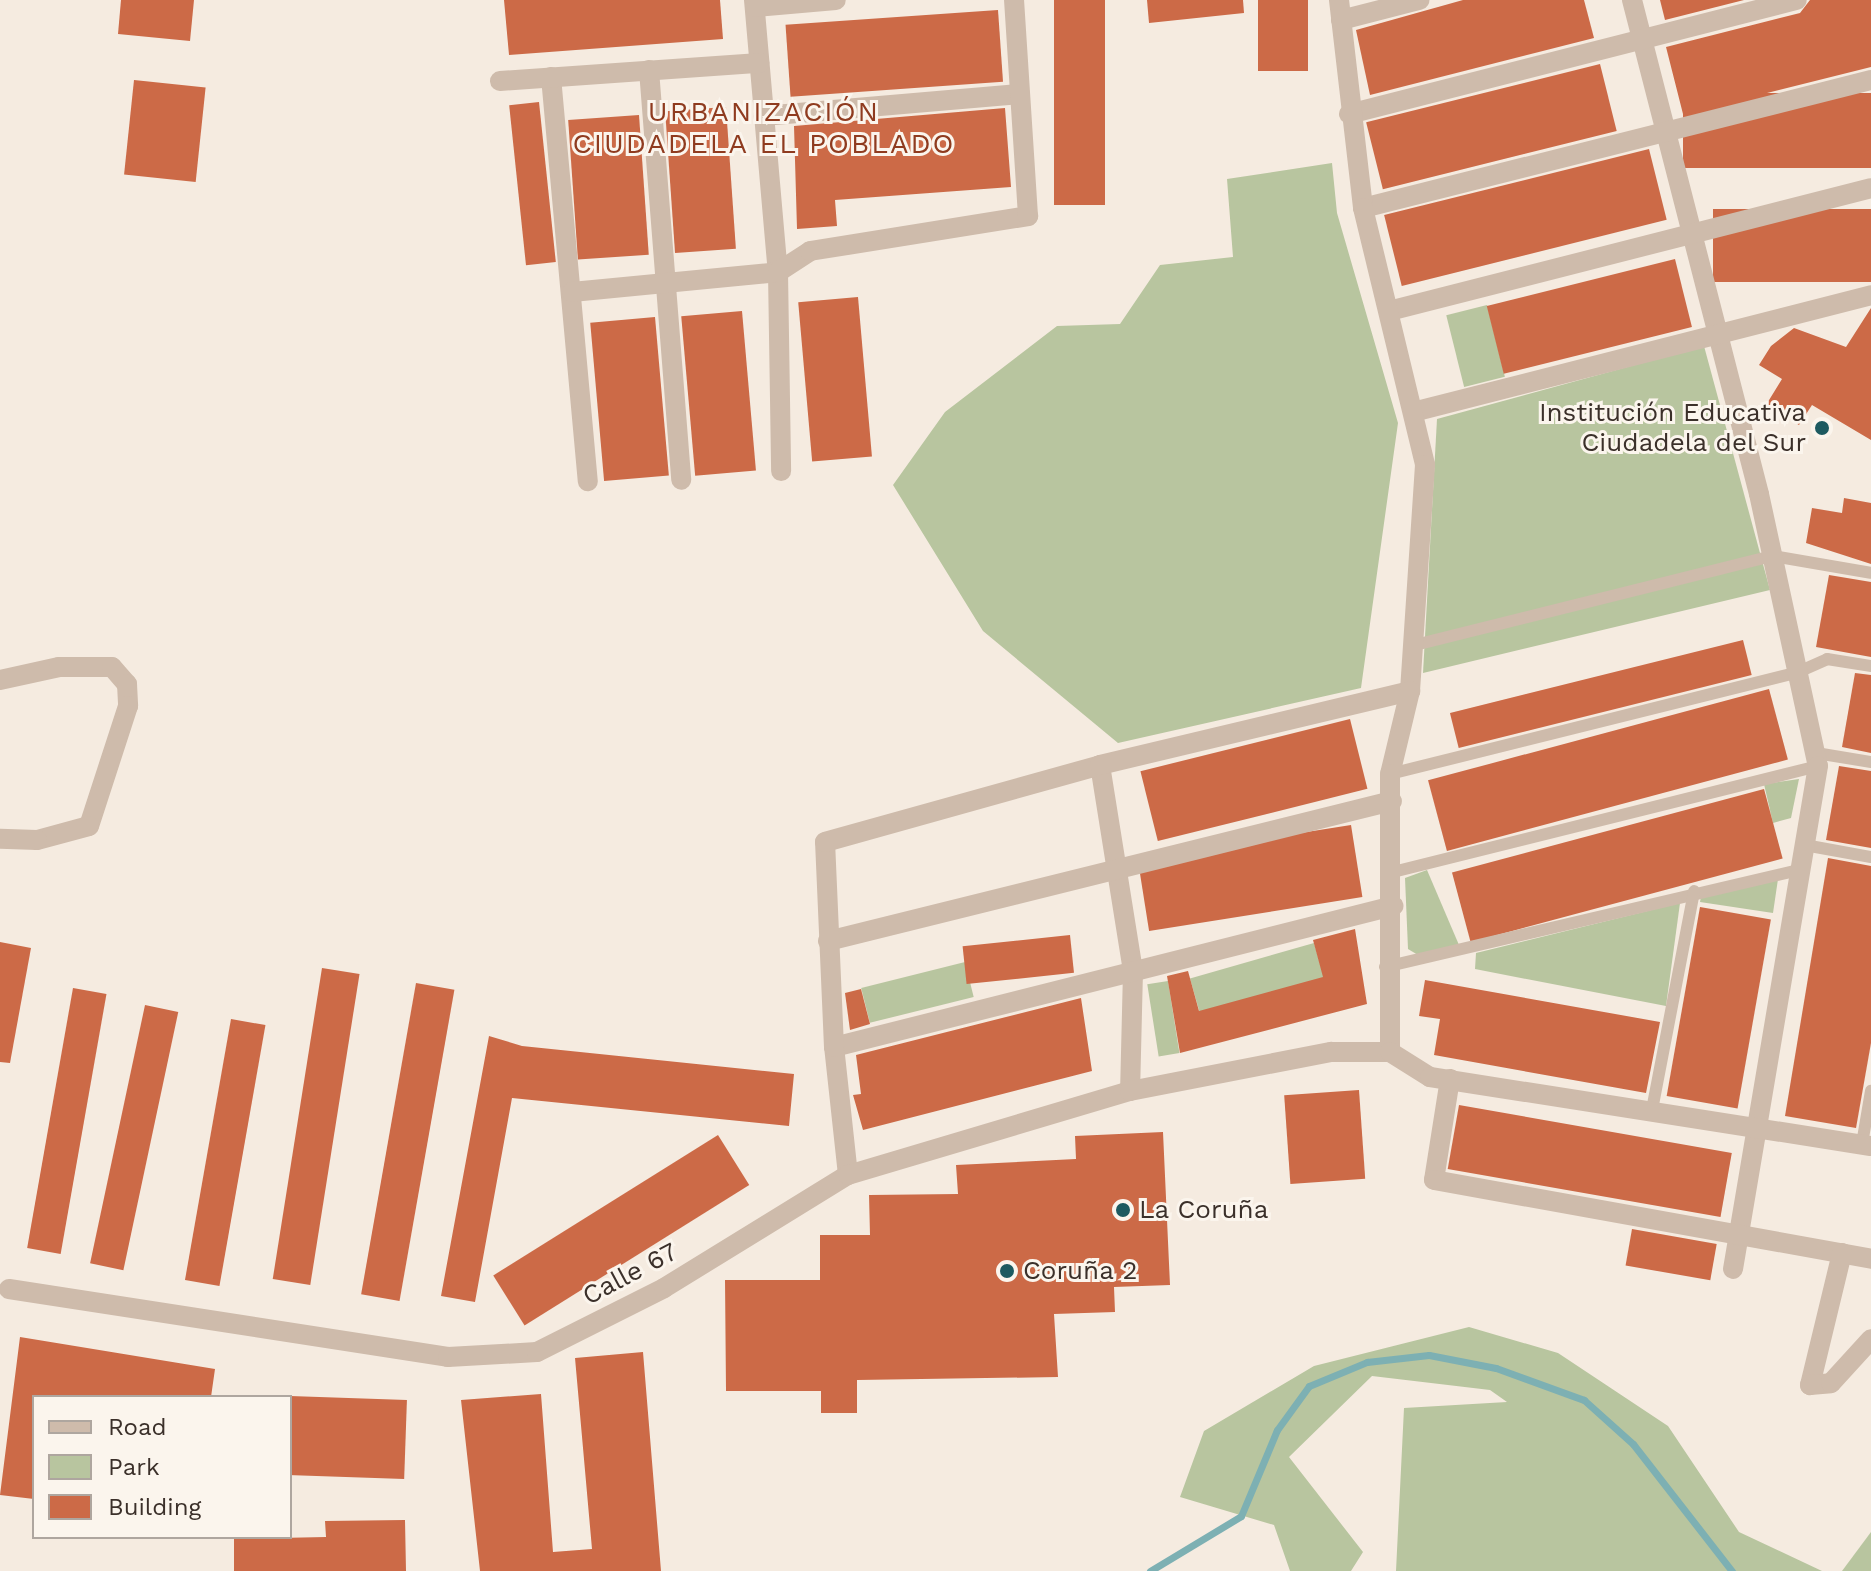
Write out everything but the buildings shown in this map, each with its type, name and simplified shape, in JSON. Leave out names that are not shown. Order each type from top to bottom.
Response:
[{"type":"street","points":[[781,471],[778,272],[755,3],[836,0]]},
{"type":"street","points":[[572,292],[778,272],[810,251],[1028,216],[1014,0]]},
{"type":"street","points":[[1419,0],[1340,10],[1349,114],[1363,208],[1425,465],[1410,646],[1410,691],[1390,774],[1393,906],[1385,967],[1390,1052],[1430,1077],[1651,1115],[1866,1145]]},
{"type":"street","points":[[1632,0],[1773,556],[1817,760],[1810,846],[1733,1269]]},
{"type":"street","points":[[1349,114],[1797,0]]},
{"type":"street","points":[[500,81],[759,63]]},
{"type":"street","points":[[649,70],[681,480]]},
{"type":"street","points":[[551,77],[588,481]]},
{"type":"street","points":[[1363,208],[1871,80]]},
{"type":"street","points":[[763,116],[1019,94]]},
{"type":"street","points":[[1389,311],[1871,188]]},
{"type":"street","points":[[1413,412],[1871,295]]},
{"type":"street","points":[[0,680],[59,667],[112,667],[127,684],[128,706],[89,826],[37,840],[0,839]]},
{"type":"street","points":[[848,1175],[834,1047],[825,842],[1100,765],[1410,691]]},
{"type":"street","points":[[1100,765],[1133,971],[1130,1091]]},
{"type":"street","points":[[828,941],[1392,801]]},
{"type":"street","points":[[834,1047],[1393,906]]},
{"type":"street","name":"Calle 67","points":[[9,1289],[448,1357],[537,1352],[664,1288],[848,1175],[1130,1091],[1246,1066],[1390,1052]]},
{"type":"street","points":[[1450,1079],[1434,1180],[1871,1259]]},
{"type":"street","points":[[1842,1253],[1810,1385],[1831,1383],[1871,1339]]},
{"type":"lane","points":[[1410,646],[1773,556],[1871,573]]},
{"type":"lane","points":[[1390,774],[1796,673],[1827,659],[1871,666]]},
{"type":"lane","points":[[1393,872],[1817,760],[1871,762]]},
{"type":"lane","points":[[1810,846],[1871,857]]},
{"type":"lane","points":[[1385,967],[1694,891],[1806,868]]},
{"type":"lane","points":[[1651,1115],[1694,891]]},
{"type":"lane","points":[[1866,1145],[1871,1091]]},
{"type":"green space","points":[[1332,163],[1337,213],[1398,423],[1361,688],[1118,743],[983,631],[893,485],[945,412],[1057,326],[1120,324],[1160,265],[1233,257],[1227,179]]},
{"type":"green space","points":[[1487,305],[1505,377],[1464,387],[1446,315]]},
{"type":"green space","points":[[1704,346],[1770,590],[1423,673],[1437,419]]},
{"type":"green space","points":[[1799,779],[1791,818],[1773,823],[1764,784]]},
{"type":"green space","points":[[1427,870],[1459,945],[1418,955],[1408,949],[1405,878]]},
{"type":"green space","points":[[1778,879],[1773,913],[1700,902],[1701,897]]},
{"type":"green space","points":[[1680,903],[1666,1006],[1475,969],[1476,953]]},
{"type":"green space","points":[[1314,943],[1324,978],[1200,1013],[1190,979]]},
{"type":"green space","points":[[965,962],[974,997],[870,1023],[861,988]]},
{"type":"green space","points":[[1168,981],[1179,1053],[1159,1056],[1147,984]]},
{"type":"green space","points":[[1469,1327],[1558,1353],[1668,1426],[1739,1532],[1822,1571],[1396,1571],[1404,1408],[1507,1402],[1490,1390],[1372,1376],[1289,1457],[1363,1552],[1351,1571],[1290,1571],[1274,1525],[1180,1497],[1204,1431],[1314,1366]]},
{"type":"green space","points":[[1871,1532],[1871,1571],[1842,1571]]},
{"type":"waterway","points":[[1150,1571],[1241,1516],[1277,1430],[1309,1386],[1367,1362],[1429,1355],[1496,1368],[1584,1400],[1633,1444],[1732,1571]]},
{"type":"place","name":"Institución Educativa Ciudadela del Sur","points":[[1822,428]]},
{"type":"place","name":"La Coruña","points":[[1123,1210]]},
{"type":"place","name":"Coruña 2","points":[[1007,1271]]},
{"type":"district","name":"URBANIZACIÓN CIUDADELA EL POBLADO","points":[[764,128]]}]
